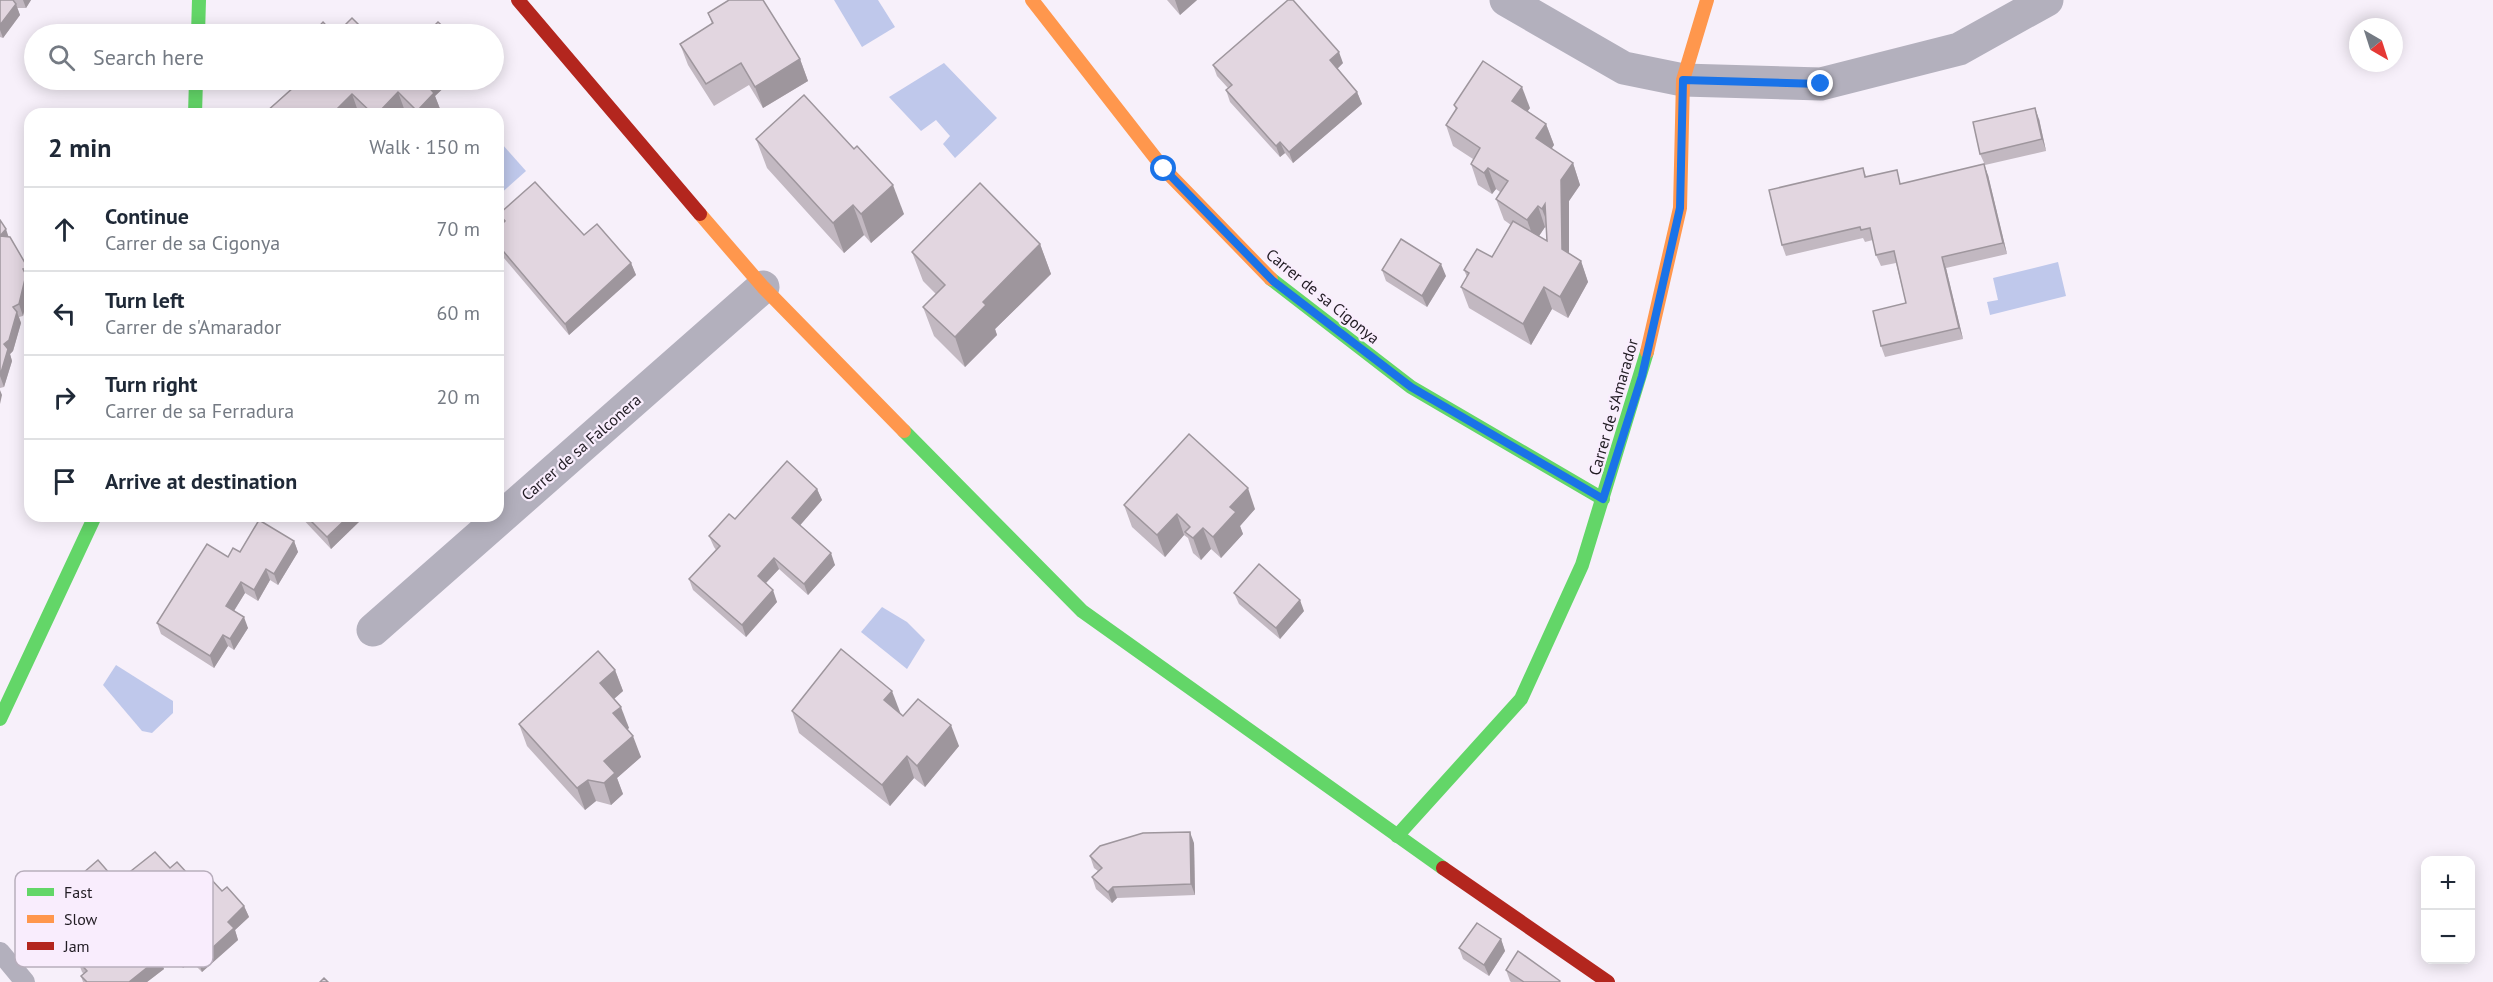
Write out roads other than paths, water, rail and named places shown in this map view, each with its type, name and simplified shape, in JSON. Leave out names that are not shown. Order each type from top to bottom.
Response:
[{"type":"street","points":[[198,24],[199,0]]},
{"type":"street","points":[[518,0],[763,288],[1082,611],[1397,836],[1608,982]]},
{"type":"street","name":"Carrer de sa Cigonya","points":[[1032,0],[1164,169],[1273,281],[1411,387],[1603,499]]},
{"type":"street","points":[[1506,0],[1624,68],[1683,80],[1821,84],[1959,49],[2047,0]]},
{"type":"street","name":"Carrer de s'Amarador","points":[[1397,836],[1521,699],[1582,565],[1642,376],[1680,208],[1683,80],[1707,0]]},
{"type":"street","points":[[195,108],[196,90]]},
{"type":"street","name":"Carrer de sa Falconera","points":[[504,515],[763,288]]},
{"type":"street","points":[[0,719],[92,522]]},
{"type":"street","name":"Carrer de sa Falconera","points":[[373,630],[496,522]]},
{"type":"lane","points":[[0,952],[24,982]]},
{"type":"water","points":[[834,0],[878,0],[895,27],[862,47]]},
{"type":"water","points":[[944,63],[997,118],[955,158],[943,144],[950,136],[936,120],[921,131],[889,97]]},
{"type":"water","points":[[504,146],[526,171],[504,191]]},
{"type":"water","points":[[2058,262],[2066,296],[1990,315],[1987,302],[1998,300],[1993,278]]},
{"type":"water","points":[[882,607],[907,622],[925,640],[907,669],[861,632]]},
{"type":"water","points":[[116,665],[173,701],[173,713],[152,733],[142,731],[103,685]]}]
